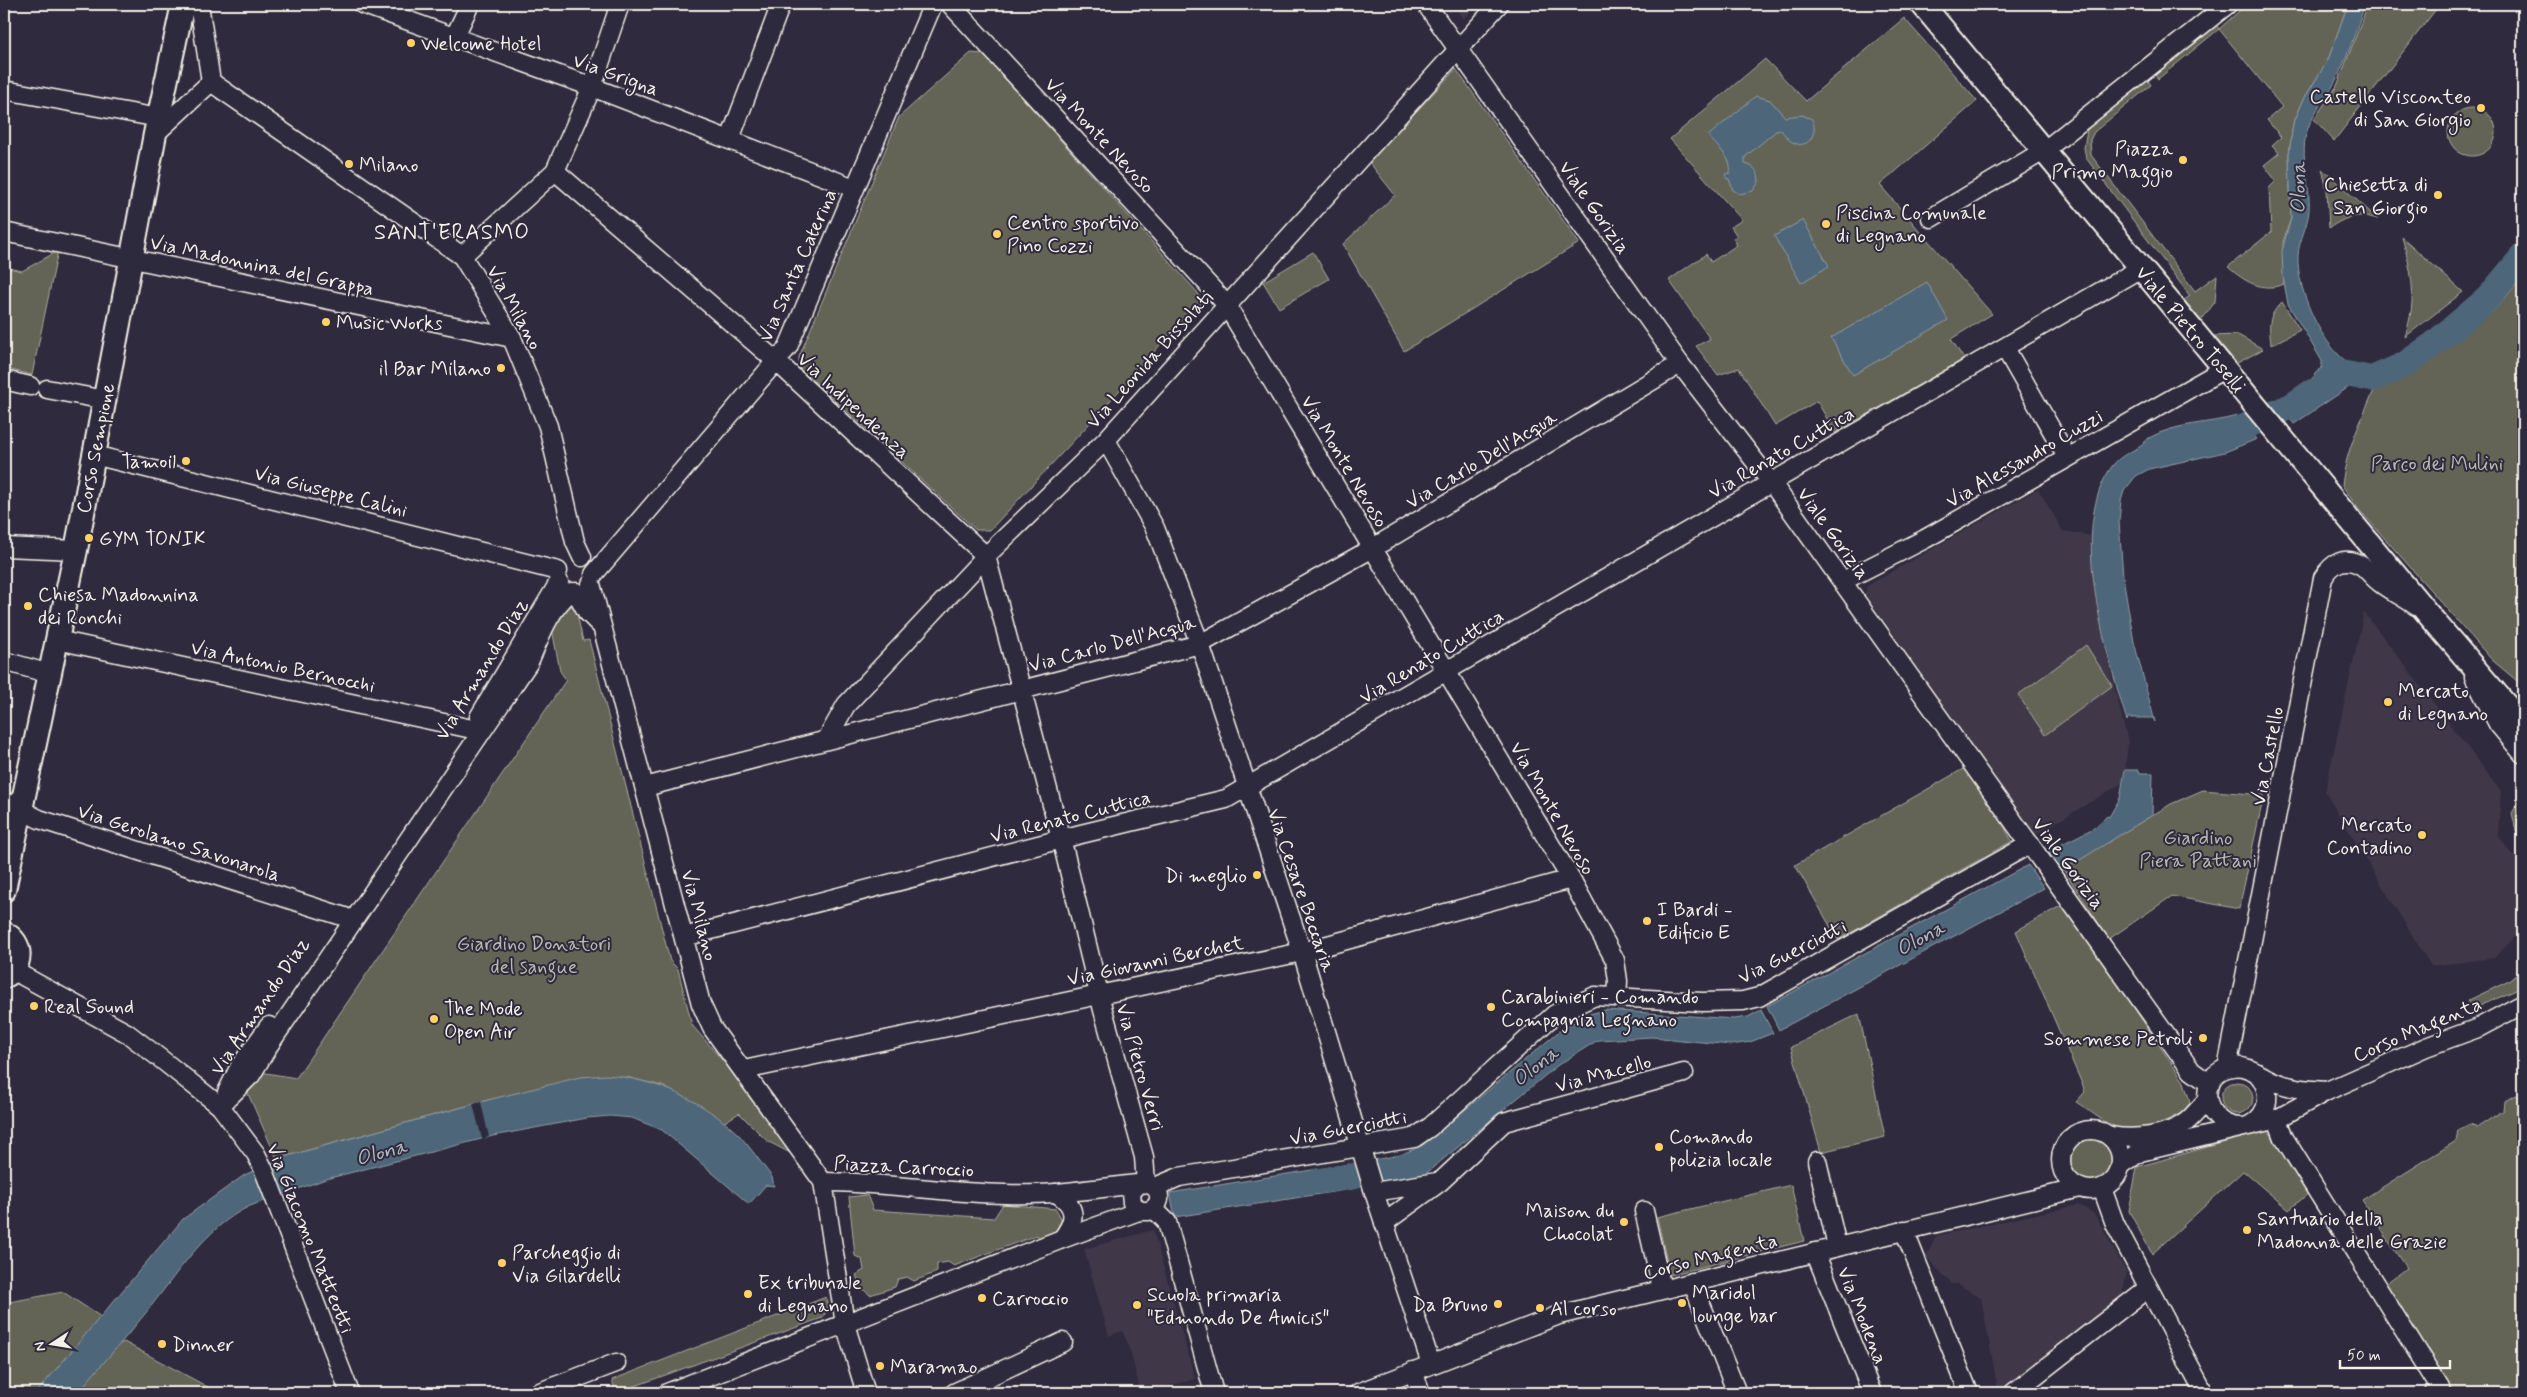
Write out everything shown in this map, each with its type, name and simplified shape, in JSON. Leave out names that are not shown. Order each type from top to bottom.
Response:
[{"type":"main road","name":"Corso Sempione","points":[[4,890],[12,804],[50,674],[76,550],[157,126],[183,4]]},
{"type":"main road","name":"Viale Pietro Toselli","points":[[1922,4],[2428,614],[2523,725]]},
{"type":"main road","points":[[4,933],[14,941],[18,948],[18,964],[9,974]]},
{"type":"street","points":[[4,90],[157,126],[211,82],[199,4]]},
{"type":"street","name":"Via Grigna","points":[[362,4],[592,87],[854,188]]},
{"type":"street","points":[[454,38],[470,4]]},
{"type":"street","points":[[462,256],[555,171],[592,87],[620,4]]},
{"type":"street","points":[[730,139],[781,4]]},
{"type":"street","name":"Via Santa Caterina","points":[[577,576],[598,559],[608,555],[788,347],[932,4]]},
{"type":"street","name":"Via Monte Nevoso","points":[[950,4],[1226,304],[1571,879],[1615,960],[1618,981],[1617,996]]},
{"type":"street","name":"Viale Gorizia","points":[[1426,4],[1680,364],[1771,482],[1843,581],[1961,750],[2183,1059],[2209,1092]]},
{"type":"street","name":"Via Leonida Bissolati","points":[[827,739],[846,705],[986,556],[1106,440],[1226,304],[1499,4]]},
{"type":"street","points":[[1930,218],[2045,150],[2225,6]]},
{"type":"street","name":"Via Milano","points":[[211,82],[462,256],[512,338],[548,426],[575,542],[577,576],[588,612],[603,628],[701,1004],[712,1028],[823,1182]]},
{"type":"street","name":"Via Indipendenza","points":[[555,171],[776,361],[986,556]]},
{"type":"street","name":"Via Madonnina del Grappa","points":[[4,232],[512,338]]},
{"type":"street","name":"Via Renato Cuttica","points":[[684,937],[1061,839],[1226,799],[2141,268]]},
{"type":"street","points":[[2005,348],[2067,457]]},
{"type":"street","name":"Via Carlo Dell'Acqua","points":[[644,787],[1200,644],[1373,548],[1680,364]]},
{"type":"street","name":"Via Alessandro Cuzzi","points":[[1843,581],[1925,539],[2224,369]]},
{"type":"street","points":[[4,380],[30,386]]},
{"type":"street","points":[[47,389],[105,400]]},
{"type":"street","name":"Via Cesare Beccaria","points":[[1106,440],[1155,528],[1200,644],[1246,789],[1302,952],[1373,1189],[1431,1364]]},
{"type":"street","name":"Via Giuseppe Calini","points":[[94,455],[577,576]]},
{"type":"street","points":[[4,548],[76,550]]},
{"type":"street","name":"Via Pietro Verri","points":[[986,556],[1061,839],[1099,993],[1144,1157],[1147,1184]]},
{"type":"street","name":"Via Castello","points":[[2227,1068],[2323,578],[2329,567],[2339,561],[2362,566],[2379,583],[2428,614]]},
{"type":"street","name":"Via Armando Diaz","points":[[220,1106],[240,1066],[345,917],[577,576]]},
{"type":"street","name":"Via Armando Diaz","points":[[220,1106],[251,1075],[269,1045],[528,662],[546,623],[577,576]]},
{"type":"street","name":"Via Antonio Bernocchi","points":[[57,640],[472,729]]},
{"type":"street","name":"Viale Pietro Toselli","points":[[2462,652],[2498,724],[2523,754]]},
{"type":"street","points":[[4,661],[50,674]]},
{"type":"street","name":"Via Gerolamo Savonarola","points":[[12,804],[39,819],[345,917]]},
{"type":"street","name":"Via Guerciotti","points":[[1147,1184],[1179,1177],[1362,1152],[1414,1138],[1430,1127],[1556,1014],[1595,996],[1702,1002],[1743,1001],[1758,998],[2030,844]]},
{"type":"street","name":"Via Giovanni Berchet","points":[[744,1070],[1099,993],[1302,952],[1571,879]]},
{"type":"street","name":"Via Giacomo Matteotti","points":[[9,974],[127,1033],[220,1106],[256,1154],[350,1393]]},
{"type":"street","name":"Corso Magenta","points":[[1358,1393],[1559,1315],[2080,1188],[2094,1190],[2102,1188],[2115,1179],[2121,1165],[2140,1152],[2276,1119],[2327,1091],[2426,1047],[2478,1028],[2523,1004]]},
{"type":"street","name":"Corso Magenta","points":[[2227,1068],[2242,1067],[2276,1083],[2294,1088],[2327,1091]]},
{"type":"street","points":[[2080,1188],[2072,1183],[2063,1170],[2061,1154],[2074,1135],[2081,1131],[2096,1130],[2111,1136],[2132,1139],[2174,1128],[2187,1121],[2209,1092],[2220,1072],[2227,1068]]},
{"type":"street","name":"Via Macello","points":[[1440,1182],[1504,1122],[1684,1073]]},
{"type":"street","points":[[2209,1092],[2213,1114],[2218,1120],[2225,1124],[2244,1126],[2261,1116],[2268,1102],[2266,1086],[2257,1073]]},
{"type":"street","points":[[2276,1119],[2284,1138],[2437,1391]]},
{"type":"street","points":[[2111,1136],[2120,1149],[2121,1165]]},
{"type":"street","points":[[1817,1161],[1837,1246]]},
{"type":"street","name":"Piazza Carroccio","points":[[866,1393],[845,1324],[823,1182],[871,1182],[1005,1194],[1056,1193],[1147,1184]]},
{"type":"street","points":[[1373,1189],[1440,1182]]},
{"type":"street","points":[[1384,1223],[1440,1182]]},
{"type":"street","points":[[667,1393],[1062,1239],[1146,1210],[1160,1197],[1147,1184],[1131,1192],[1130,1197],[1135,1208],[1146,1210],[1167,1222],[1214,1393]]},
{"type":"street","points":[[2102,1188],[2115,1224],[2204,1393]]},
{"type":"street","points":[[1056,1193],[1068,1200],[1073,1213],[1071,1226],[1062,1239]]},
{"type":"street","points":[[1644,1211],[1662,1289]]},
{"type":"street","points":[[1904,1230],[1969,1393]]},
{"type":"street","name":"Via Modena","points":[[1815,1252],[1868,1392]]},
{"type":"street","points":[[1692,1282],[1737,1393]]},
{"type":"street","points":[[2013,1393],[2148,1288]]},
{"type":"street","points":[[954,1393],[1063,1342]]},
{"type":"street","points":[[536,1393],[616,1363]]},
{"type":"street","points":[[1413,1372],[1422,1393]]},
{"type":"shaded area","points":[[1453,4],[1478,4],[1463,19]]},
{"type":"shaded area","points":[[2038,489],[2063,531],[2092,536],[2095,593],[2112,677],[2128,742],[2124,782],[2035,835],[1865,594],[1867,586]]},
{"type":"shaded area","name":"Mercato di Legnano","points":[[2364,612],[2501,791],[2498,835],[2512,855],[2523,862],[2523,929],[2494,958],[2431,966],[2325,792]]},
{"type":"shaded area","points":[[2078,1205],[2094,1213],[2127,1273],[2121,1299],[1998,1391],[1981,1297],[1957,1284],[1952,1284],[1926,1257],[1936,1236]]},
{"type":"shaded area","name":"Scuola primaria \"Edmondo De Amicis\"","points":[[1153,1230],[1195,1379],[1141,1393],[1129,1346],[1122,1331],[1109,1336],[1084,1249]]},
{"type":"green space","points":[[2247,4],[2348,4],[2328,60],[2304,99],[2293,124],[2289,154],[2291,218],[2283,242],[2284,284],[2276,286],[2268,287],[2254,284],[2240,277],[2228,267],[2271,232],[2269,188],[2276,181],[2264,165],[2279,153],[2272,145],[2281,137],[2267,120],[2282,107],[2219,29]]},
{"type":"green space","points":[[2368,4],[2440,4],[2334,141],[2314,119],[2337,86]]},
{"type":"green space","name":"Piscina Comunale di Legnano","points":[[1904,18],[1977,101],[1880,185],[1992,314],[1951,339],[1964,359],[1835,433],[1817,401],[1775,426],[1739,368],[1718,375],[1696,346],[1710,339],[1669,280],[1706,254],[1711,262],[1737,245],[1733,238],[1737,236],[1731,227],[1742,220],[1670,139],[1765,59],[1806,101]]},
{"type":"green space","points":[[2215,24],[2219,29],[2158,79],[2155,75]]},
{"type":"green space","name":"Centro sportivo Pino Cozzi","points":[[971,53],[983,54],[1198,293],[1201,305],[1182,326],[1179,324],[990,530],[976,530],[814,381],[812,383],[799,372],[799,357],[899,117]]},
{"type":"green space","points":[[1456,69],[1579,243],[1404,351],[1343,244],[1395,195],[1369,162]]},
{"type":"green space","points":[[2147,79],[2151,85],[2094,132],[2090,140],[2091,155],[2195,291],[2217,275],[2215,302],[2200,322],[2183,301],[2190,296],[2086,158],[2084,148],[2087,129]]},
{"type":"green space","points":[[2472,108],[2481,110],[2489,115],[2494,123],[2496,132],[2494,141],[2489,149],[2481,154],[2472,156],[2463,154],[2455,149],[2450,141],[2448,132],[2450,123],[2455,115],[2463,110]]},
{"type":"green space","points":[[2322,169],[2378,219],[2364,216],[2352,217],[2329,228],[2327,190]]},
{"type":"green space","points":[[2402,237],[2463,292],[2405,337],[2411,310],[2412,287],[2409,264]]},
{"type":"green space","points":[[58,251],[32,375],[4,368],[4,267],[22,271]]},
{"type":"green space","points":[[1313,252],[1329,279],[1279,308],[1263,282]]},
{"type":"green space","name":"Parco dei Mulini","points":[[2523,255],[2523,686],[2492,660],[2357,507],[2342,485],[2351,446],[2377,384],[2389,381],[2417,366],[2446,345],[2486,306]]},
{"type":"green space","points":[[2282,302],[2300,330],[2271,345],[2271,317]]},
{"type":"green space","points":[[2238,335],[2263,349],[2234,365],[2211,336]]},
{"type":"green space","name":"Giardino Donatori del sangue","points":[[574,600],[583,641],[589,640],[670,961],[678,969],[692,1025],[752,1095],[796,1156],[767,1141],[739,1113],[723,1123],[696,1104],[662,1086],[626,1077],[488,1100],[277,1159],[245,1087],[260,1072],[296,1078],[566,680],[560,671],[551,624]]},
{"type":"green space","points":[[2086,645],[2112,686],[2045,735],[2018,695]]},
{"type":"green space","points":[[1970,765],[2012,841],[1838,940],[1795,865]]},
{"type":"green space","name":"Giardino Piera Pattani","points":[[2203,790],[2264,795],[2239,909],[2172,896],[2109,939],[2063,869],[2171,804]]},
{"type":"green space","points":[[2523,795],[2523,839],[2517,835],[2512,813]]},
{"type":"green space","points":[[2064,904],[2184,1082],[2190,1102],[2182,1112],[2163,1122],[2136,1130],[2126,1130],[2107,1123],[2076,1102],[2085,1092],[2083,1086],[2016,931]]},
{"type":"green space","points":[[2523,969],[2523,987],[2473,1009],[2467,1001],[2511,980]]},
{"type":"green space","points":[[1859,1014],[1885,1137],[1821,1152],[1791,1047]]},
{"type":"green space","points":[[2237,1082],[2248,1087],[2253,1098],[2248,1109],[2237,1114],[2226,1109],[2221,1098],[2226,1087]]},
{"type":"green space","points":[[2515,1095],[2523,1099],[2523,1393],[2454,1393],[2385,1284],[2406,1268],[2362,1200],[2456,1141],[2458,1130],[2470,1124],[2478,1127],[2504,1110],[2505,1101]]},
{"type":"green space","points":[[2268,1130],[2310,1192],[2289,1210],[2243,1171],[2152,1254],[2129,1211],[2137,1167]]},
{"type":"green space","points":[[2085,1138],[2095,1138],[2109,1148],[2113,1161],[2109,1174],[2103,1180],[2095,1184],[2085,1184],[2071,1174],[2067,1166],[2067,1156],[2077,1142]]},
{"type":"green space","points":[[1791,1185],[1804,1241],[1670,1275],[1657,1217]]},
{"type":"green space","points":[[867,1195],[873,1210],[994,1218],[1003,1204],[1056,1209],[1062,1220],[1055,1232],[1039,1238],[1037,1235],[954,1266],[948,1262],[937,1264],[937,1272],[914,1281],[907,1277],[898,1279],[895,1287],[870,1295],[860,1287],[856,1275],[864,1270],[862,1259],[855,1256],[849,1197]]},
{"type":"green space","points":[[63,1292],[101,1317],[36,1393],[4,1393],[4,1303]]},
{"type":"green space","points":[[826,1297],[828,1309],[822,1318],[616,1393],[612,1380]]},
{"type":"green space","points":[[124,1342],[219,1393],[77,1393],[118,1345]]},
{"type":"water","points":[[2348,4],[2365,4],[2340,73],[2314,115],[2305,138],[2304,159],[2309,210],[2298,255],[2302,288],[2317,324],[2327,341],[2339,355],[2352,366],[2367,372],[2366,381],[2352,385],[2294,424],[2277,403],[2303,389],[2322,367],[2322,361],[2288,304],[2283,277],[2282,251],[2291,218],[2289,154],[2293,124],[2304,99],[2328,60]]},
{"type":"water","points":[[1756,96],[1770,100],[1785,117],[1802,115],[1812,119],[1814,130],[1811,139],[1803,144],[1792,142],[1781,130],[1776,131],[1745,157],[1745,164],[1756,170],[1759,182],[1753,191],[1739,194],[1733,190],[1725,174],[1730,173],[1727,158],[1708,136]]},
{"type":"water","points":[[1803,220],[1829,266],[1801,283],[1774,236]]},
{"type":"water","points":[[2523,261],[2523,277],[2495,309],[2428,360],[2406,374],[2379,382],[2380,372],[2402,366],[2488,303]]},
{"type":"water","points":[[1927,282],[1948,320],[1853,375],[1831,338]]},
{"type":"water","points":[[2237,416],[2257,439],[2225,452],[2149,469],[2136,476],[2124,491],[2119,521],[2123,577],[2134,642],[2155,722],[2153,718],[2128,718],[2127,721],[2101,627],[2095,591],[2092,555],[2093,521],[2099,491],[2113,465],[2123,456],[2141,446],[2149,438],[2170,429]]},
{"type":"water","points":[[2125,770],[2153,773],[2152,814],[2154,814],[2062,871],[2048,851],[2094,828],[2107,816],[2109,817],[2120,798]]},
{"type":"water","points":[[2028,865],[2044,888],[1779,1030],[1767,1006]]},
{"type":"water","points":[[1606,1010],[1734,1019],[1748,1017],[1761,1010],[1773,1033],[1750,1042],[1731,1045],[1652,1037],[1598,1040],[1558,1065],[1424,1175],[1382,1185],[1374,1160],[1400,1155],[1423,1145],[1563,1028],[1589,1014]]},
{"type":"water","points":[[606,1075],[642,1081],[660,1087],[677,1093],[710,1111],[739,1135],[772,1177],[774,1186],[766,1185],[749,1204],[662,1130],[632,1118],[610,1116],[587,1118],[493,1136],[326,1179],[250,1206],[234,1215],[192,1254],[136,1325],[77,1393],[36,1393],[183,1219],[243,1176],[277,1159],[488,1100],[580,1077]]},
{"type":"water","points":[[1349,1164],[1358,1188],[1175,1217],[1170,1193]]},
{"type":"pier","points":[[481,1102],[489,1137],[482,1139],[473,1104]]},
{"type":"waterway","name":"Olona","points":[[2341,373],[2372,379],[2404,365],[2434,344],[2487,299],[2523,256]]},
{"type":"waterway","name":"Olona","points":[[2213,441],[2293,405],[2312,392]]},
{"type":"waterway","name":"Olona","points":[[1319,1181],[1395,1170],[1413,1164]]},
{"type":"place","name":"Welcome Hotel","points":[[411,43]]},
{"type":"place","name":"Castello Visconteo di San Giorgio","points":[[2481,108]]},
{"type":"place","name":"Piazza Primo Maggio","points":[[2183,160]]},
{"type":"place","name":"Milano","points":[[349,164]]},
{"type":"place","name":"Chiesetta di San Giorgio","points":[[2438,195]]},
{"type":"place","name":"Piscina Comunale di Legnano","points":[[1826,224]]},
{"type":"place","name":"Centro sportivo Pino Cozzi","points":[[997,234]]},
{"type":"place","name":"Music Works","points":[[326,322]]},
{"type":"place","name":"il Bar Milano","points":[[501,368]]},
{"type":"place","name":"Tamoil","points":[[186,461]]},
{"type":"place","name":"GYM TONIK","points":[[89,538]]},
{"type":"place","name":"Chiesa Madonnina dei Ronchi","points":[[28,606]]},
{"type":"place","name":"Mercato di Legnano","points":[[2388,702]]},
{"type":"place","name":"Mercato Contadino","points":[[2422,835]]},
{"type":"place","name":"Di meglio","points":[[1257,875]]},
{"type":"place","name":"I Bardi - Edificio E","points":[[1647,921]]},
{"type":"place","name":"Real Sound","points":[[34,1006]]},
{"type":"place","name":"Carabinieri - Comando Compagnia Legnano","points":[[1491,1007]]},
{"type":"place","name":"The Mode Open Air","points":[[434,1019]]},
{"type":"place","name":"Sommese Petroli","points":[[2203,1038]]},
{"type":"place","name":"Comando polizia locale","points":[[1659,1147]]},
{"type":"place","name":"Maison du Chocolat","points":[[1624,1222]]},
{"type":"place","name":"Santuario della Madonna delle Grazie","points":[[2247,1230]]},
{"type":"place","name":"Parcheggio di Via Gilardelli","points":[[502,1263]]},
{"type":"place","name":"Ex tribunale di Legnano","points":[[748,1294]]},
{"type":"place","name":"Carroccio","points":[[982,1298]]},
{"type":"place","name":"Maridol lounge bar","points":[[1682,1303]]},
{"type":"place","name":"Da Bruno","points":[[1498,1304]]},
{"type":"place","name":"Scuola primaria \"Edmondo De Amicis\"","points":[[1137,1305]]},
{"type":"place","name":"Al corso","points":[[1540,1308]]},
{"type":"place","name":"Dinner","points":[[162,1344]]},
{"type":"place","name":"Maramao","points":[[880,1366]]},
{"type":"district","name":"SANT'ERASMO","points":[[452,231]]}]
